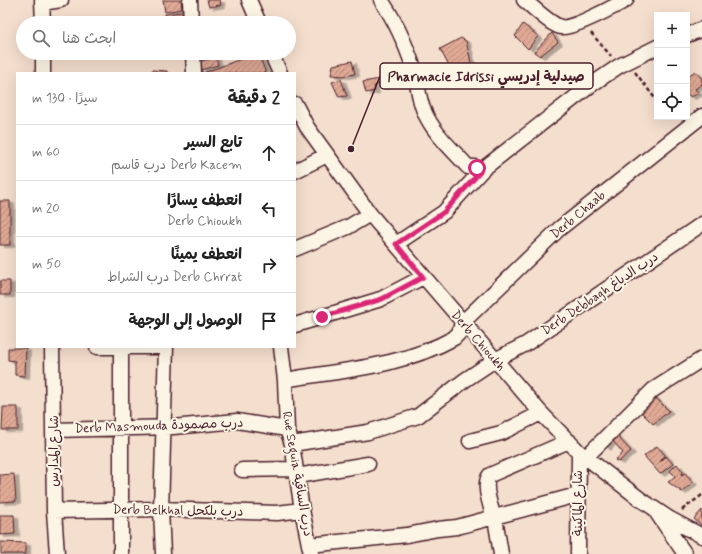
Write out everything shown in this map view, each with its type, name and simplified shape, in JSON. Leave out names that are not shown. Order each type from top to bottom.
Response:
[{"type":"street","points":[[43,16],[42,2],[61,0]]},
{"type":"street","points":[[190,0],[191,16]]},
{"type":"street","points":[[249,0],[256,16]]},
{"type":"street","points":[[381,0],[390,14],[407,51],[414,70],[423,110],[428,121],[468,167],[475,167],[480,172]]},
{"type":"street","points":[[524,0],[560,27],[567,28],[626,0]]},
{"type":"street","points":[[690,34],[702,29]]},
{"type":"street","points":[[396,244],[444,212],[480,172],[592,85],[623,64],[655,48]]},
{"type":"street","points":[[43,60],[43,72]]},
{"type":"street","points":[[193,60],[194,72]]},
{"type":"street","points":[[274,60],[280,72]]},
{"type":"street","name":"Derb Chioukh","points":[[296,106],[307,127],[370,214],[462,323],[541,413],[582,454],[655,510],[702,536]]},
{"type":"street","name":"Derb Chaab","points":[[285,380],[374,365],[412,356],[454,338],[459,333],[462,323],[559,229],[702,116]]},
{"type":"street","points":[[296,170],[327,155]]},
{"type":"street","points":[[296,250],[342,230],[370,214]]},
{"type":"street","name":"Derb Debbagh درب الدباغ","points":[[292,444],[368,432],[418,416],[457,386],[495,360],[526,344],[702,224]]},
{"type":"street","points":[[296,325],[382,299],[423,277]]},
{"type":"street","name":"شارع المدارس","points":[[52,348],[54,511],[57,554]]},
{"type":"street","points":[[120,348],[122,554]]},
{"type":"street","points":[[163,554],[162,509],[165,348]]},
{"type":"street","name":"Rue Seguia درب الساقية","points":[[281,348],[285,380],[287,429],[292,444],[310,550]]},
{"type":"street","points":[[582,454],[654,390],[702,359]]},
{"type":"street","points":[[470,441],[502,433],[541,413]]},
{"type":"street","name":"Derb Masmouda درب مصمودة","points":[[54,430],[164,428],[199,426],[237,421],[287,429]]},
{"type":"street","points":[[501,554],[495,518],[488,490],[487,481],[490,475],[569,441]]},
{"type":"street","name":"شارع الماكينة","points":[[578,554],[577,496],[582,454]]},
{"type":"street","points":[[242,470],[296,473],[368,464]]},
{"type":"street","points":[[310,550],[457,527],[577,496]]},
{"type":"street","name":"Derb Belkhal درب بلكحل","points":[[54,511],[162,509],[277,513],[302,510]]},
{"type":"street","points":[[655,510],[685,554]]},
{"type":"path","points":[[581,22],[654,98]]},
{"type":"path","points":[[670,519],[702,495]]},
{"type":"building","points":[[163,0],[181,0],[182,9],[165,12]]},
{"type":"building","points":[[207,0],[220,0],[221,5],[209,7]]},
{"type":"building","points":[[182,12],[182,16],[165,16],[165,14]]},
{"type":"building","points":[[523,24],[538,36],[528,49],[515,36]]},
{"type":"building","points":[[552,33],[558,42],[540,56],[534,52]]},
{"type":"building","points":[[461,38],[466,41],[471,62],[453,74],[440,49]]},
{"type":"building","points":[[206,60],[217,60],[218,65],[201,70],[199,62]]},
{"type":"building","points":[[238,60],[261,60],[266,72],[206,72]]},
{"type":"building","points":[[352,61],[355,74],[344,76],[331,75],[333,65]]},
{"type":"building","points":[[152,70],[167,71],[167,72],[152,72]]},
{"type":"building","points":[[695,71],[702,79],[702,84],[695,89],[699,93],[691,97],[690,96],[690,75]]},
{"type":"building","points":[[385,78],[386,86],[381,87],[379,84],[374,86],[375,91],[366,93],[363,82]]},
{"type":"building","points":[[341,79],[347,96],[339,97],[332,82]]},
{"type":"building","points":[[0,201],[10,201],[10,245],[0,245]]},
{"type":"building","points":[[0,281],[10,281],[10,295],[0,295]]},
{"type":"building","points":[[8,348],[26,348],[25,376],[15,375],[15,361],[8,360]]},
{"type":"building","points":[[652,394],[669,411],[653,424],[638,409]]},
{"type":"building","points":[[3,407],[18,407],[18,430],[2,430]]},
{"type":"building","points":[[614,433],[631,451],[619,462],[615,460],[623,453],[613,441],[606,448],[602,443]]},
{"type":"building","points":[[657,446],[665,455],[660,462],[666,456],[673,464],[660,474],[644,456]]},
{"type":"building","points":[[677,464],[683,472],[681,475],[685,473],[693,482],[682,492],[668,482],[675,476],[670,471]]},
{"type":"building","points":[[14,474],[16,501],[0,502],[0,475]]},
{"type":"building","points":[[702,510],[702,526],[694,519]]},
{"type":"building","points":[[0,515],[14,515],[15,534],[0,535]]},
{"type":"building","points":[[1,542],[26,543],[26,554],[1,554]]},
{"type":"place","name":"Pharmacie Idrissi صيدلية إدريسي","points":[[351,149]]},
{"type":"route","points":[[322,317],[382,299],[423,277],[396,244],[412,232],[436,218],[452,205],[480,172],[477,168]]}]
